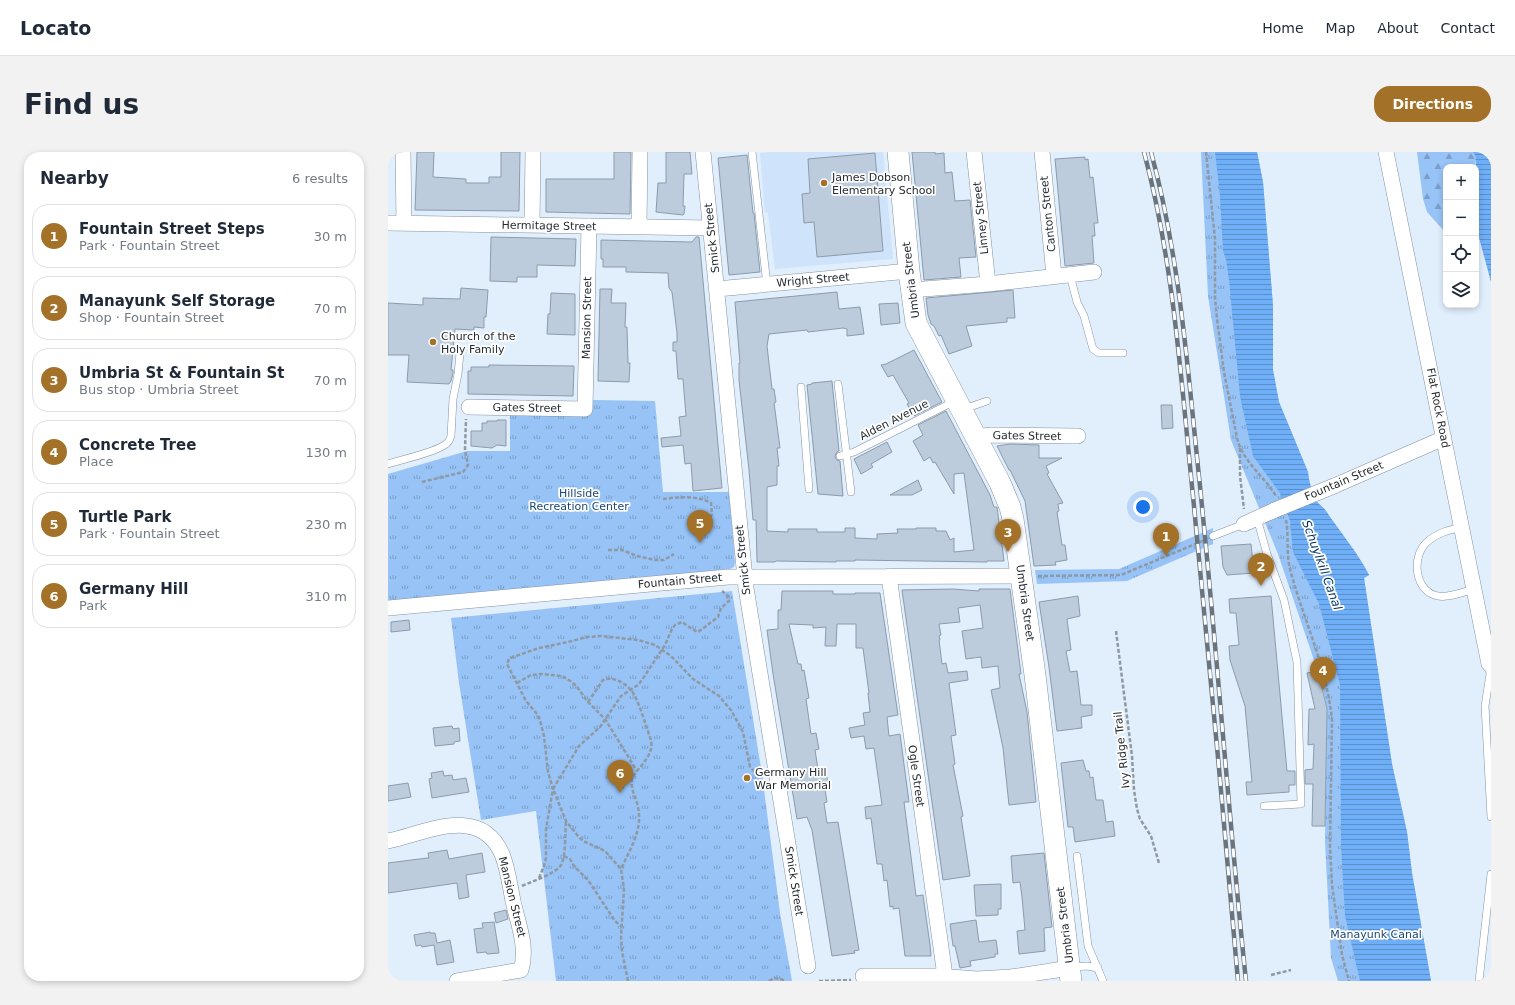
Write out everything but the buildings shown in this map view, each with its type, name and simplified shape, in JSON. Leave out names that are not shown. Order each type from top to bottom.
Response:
[{"type":"main road","name":"Umbria Street","points":[[898,152],[910,281],[916,323],[1000,483],[1010,507],[1031,576],[1035,674],[1070,974]]},
{"type":"street","points":[[403,152],[404,223]]},
{"type":"street","points":[[532,225],[533,152]]},
{"type":"street","points":[[639,227],[640,152]]},
{"type":"street","name":"Smick Street","points":[[704,152],[745,577],[775,770],[808,966]]},
{"type":"street","name":"Linney Street","points":[[974,152],[988,284]]},
{"type":"street","name":"Canton Street","points":[[1042,152],[1054,276]]},
{"type":"street","name":"Flat Rock Road","points":[[1386,152],[1489,664]]},
{"type":"street","name":"Hermitage Street","points":[[388,223],[711,228]]},
{"type":"street","name":"Mansion Street","points":[[585,409],[589,226]]},
{"type":"street","name":"Wright Street","points":[[717,289],[767,285],[910,281],[988,284],[1094,272]]},
{"type":"street","name":"Gates Street","points":[[468,412],[585,409]]},
{"type":"street","name":"Gates Street","points":[[976,437],[990,435],[1078,436]]},
{"type":"street","name":"Fountain Street","points":[[1250,521],[1444,438]]},
{"type":"street","name":"Ogle Street","points":[[888,576],[945,976]]},
{"type":"street","name":"Fountain Street","points":[[388,608],[712,578],[1031,576]]},
{"type":"street","name":"Mansion Street","points":[[388,841],[433,829],[466,825],[483,831],[496,843],[502,855],[524,947],[524,957],[521,970],[457,981]]},
{"type":"street","points":[[863,976],[945,976],[977,979],[1022,975],[1070,974]]},
{"type":"lane","points":[[752,152],[767,285]]},
{"type":"lane","points":[[1070,275],[1077,302],[1084,316],[1093,348],[1099,353],[1124,353]]},
{"type":"lane","points":[[388,464],[435,449],[446,444],[450,440],[453,399],[460,353]]},
{"type":"lane","points":[[838,384],[843,455],[851,492]]},
{"type":"lane","points":[[801,387],[811,458],[809,489]]},
{"type":"lane","name":"Alden Avenue","points":[[843,455],[854,452],[959,405],[987,400]]},
{"type":"lane","points":[[1213,536],[1250,521],[1267,554],[1284,600],[1297,662],[1301,804],[1264,806]]},
{"type":"lane","points":[[1462,527],[1441,532],[1425,543],[1417,557],[1417,576],[1426,589],[1436,596],[1453,595],[1474,589]]},
{"type":"lane","points":[[1489,664],[1490,674],[1485,706],[1491,817]]},
{"type":"lane","points":[[1078,856],[1088,946],[1103,981]]},
{"type":"lane","points":[[1479,981],[1491,874]]},
{"type":"lane","points":[[1070,974],[1087,966],[1098,968]]},
{"type":"path","points":[[1206,152],[1215,239],[1215,298],[1217,319],[1224,372],[1240,448],[1240,476],[1244,511],[1250,521]]},
{"type":"path","points":[[422,482],[463,472],[468,465],[466,450],[468,412]]},
{"type":"path","points":[[1240,448],[1250,463]]},
{"type":"path","points":[[663,499],[686,497],[711,504],[712,514],[702,533]]},
{"type":"path","points":[[1031,576],[1121,576],[1213,536]]},
{"type":"path","points":[[608,550],[622,550],[637,556],[656,560],[664,560],[674,554]]},
{"type":"path","points":[[1288,558],[1292,575],[1323,671],[1330,704],[1332,720],[1330,847],[1332,885],[1342,955],[1349,981]]},
{"type":"path","points":[[539,878],[546,858],[546,829],[553,789],[576,751],[600,727],[618,699],[638,685],[662,650],[675,625],[682,622],[698,632],[718,617],[722,608],[729,601],[728,596],[722,590],[722,587]]},
{"type":"path","name":"Ivy Ridge Trail","points":[[1116,631],[1132,756],[1134,790],[1137,809],[1140,819],[1151,836],[1159,863]]},
{"type":"path","points":[[628,981],[622,951],[621,926],[624,901],[623,876],[621,869],[605,851],[583,841],[566,821],[548,772],[543,727],[537,714],[526,701],[507,661],[513,657],[539,648],[587,637],[601,636],[638,640],[655,645],[671,656],[693,679],[719,696],[732,710],[743,732],[750,767],[753,771],[775,770]]},
{"type":"path","points":[[517,683],[531,675],[541,674],[562,676],[578,687],[588,702],[605,719],[612,733],[637,771]]},
{"type":"path","points":[[588,702],[603,680],[608,678],[613,678],[631,690],[644,721],[652,747],[648,758],[632,778],[632,790],[638,807],[639,827],[636,838],[621,869]]},
{"type":"path","points":[[511,891],[556,869],[561,864],[564,856],[566,821]]},
{"type":"path","points":[[564,856],[570,859],[574,866],[588,880],[615,921],[621,926]]},
{"type":"path","points":[[1271,975],[1291,970]]},
{"type":"path","points":[[819,981],[845,979],[855,980],[863,976]]},
{"type":"path","points":[[769,981],[774,978],[779,978],[786,981]]},
{"type":"shaded area","name":"James Dobson Elementary School","points":[[883,152],[893,259],[775,269],[768,213],[765,213],[760,153]]},
{"type":"green space","name":"Manayunk Canal","points":[[1201,152],[1257,152],[1263,182],[1273,306],[1273,370],[1279,402],[1308,472],[1311,487],[1317,502],[1323,507],[1349,543],[1369,575],[1364,578],[1392,764],[1407,832],[1412,873],[1431,981],[1338,981],[1331,958],[1325,842],[1327,709],[1319,670],[1316,666],[1278,554],[1231,440],[1208,296]]},
{"type":"green space","points":[[1417,152],[1472,152],[1475,155],[1475,164],[1443,164],[1443,230],[1427,212],[1423,199]]},
{"type":"green space","name":"Hillside Recreation Center","points":[[593,400],[655,401],[663,492],[729,492],[735,562],[734,567],[730,569],[388,601],[388,474],[467,451],[510,451],[510,414],[586,416],[592,412]]},
{"type":"green space","points":[[1213,528],[1213,544],[1127,581],[1037,584],[1035,570],[1119,569]]},
{"type":"green space","points":[[732,591],[762,774],[780,913],[792,981],[556,981],[536,811],[481,820],[459,683],[451,618]]},
{"type":"water","name":"Manayunk Canal","points":[[1215,152],[1257,152],[1263,182],[1273,306],[1273,370],[1279,402],[1308,472],[1311,487],[1317,502],[1323,507],[1349,543],[1369,575],[1364,578],[1392,764],[1407,832],[1412,873],[1431,981],[1360,981],[1345,916],[1341,845],[1340,685],[1319,604],[1293,552],[1290,521],[1280,493],[1253,456],[1240,396],[1229,280],[1223,251],[1220,196]]},
{"type":"water","points":[[1472,152],[1491,152],[1491,282],[1479,238],[1479,164],[1476,164],[1475,155]]},
{"type":"railway","points":[[1144,152],[1163,237],[1175,323],[1205,617],[1238,981]]},
{"type":"railway","points":[[1151,152],[1169,230],[1186,348],[1246,981]]},
{"type":"place","name":"James Dobson Elementary School","points":[[824,183]]},
{"type":"place","name":"Church of the Holy Family","points":[[433,342]]},
{"type":"place","name":"Turtle Park","points":[[700,543]]},
{"type":"place","name":"Umbria St & Fountain St","points":[[1008,552]]},
{"type":"place","name":"Fountain Street Steps","points":[[1166,556]]},
{"type":"place","name":"Manayunk Self Storage","points":[[1261,586]]},
{"type":"place","name":"Concrete Tree","points":[[1323,690]]},
{"type":"place","name":"Germany Hill War Memorial","points":[[747,778]]},
{"type":"place","name":"Germany Hill","points":[[620,793]]},
{"type":"water label","name":"Schuylkill Canal","points":[[1322,565]]}]
